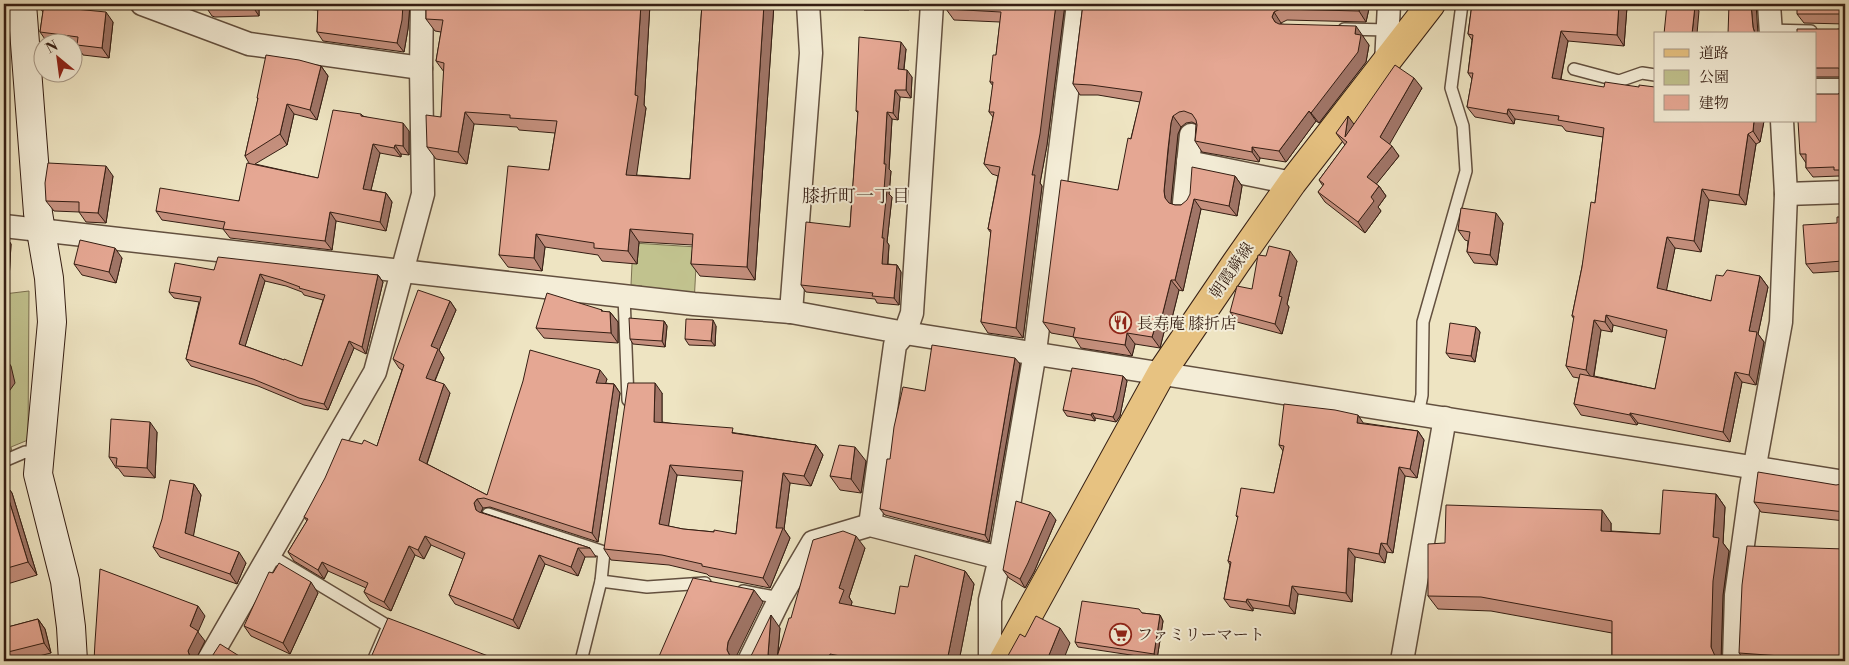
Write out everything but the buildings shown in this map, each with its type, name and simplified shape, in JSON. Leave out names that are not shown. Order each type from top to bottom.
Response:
[{"type":"main road","name":"朝霞蕨線","points":[[1003,661],[1162,372],[1292,183],[1431,4]]},
{"type":"street","points":[[22,4],[40,230],[49,278],[52,322],[38,474],[65,581],[73,661]]},
{"type":"street","points":[[142,4],[249,44],[421,68]]},
{"type":"street","points":[[208,661],[375,372],[423,194],[422,4]]},
{"type":"street","points":[[791,312],[811,53],[808,4]]},
{"type":"street","points":[[870,525],[894,345],[905,333],[912,313],[932,4]]},
{"type":"street","points":[[990,661],[990,600],[1000,558],[1035,352],[1078,4]]},
{"type":"street","points":[[1386,63],[1389,4]]},
{"type":"street","points":[[1769,4],[1771,32]]},
{"type":"street","points":[[1816,90],[1845,90]]},
{"type":"street","points":[[1734,661],[1736,595],[1754,467],[1781,322],[1786,194],[1782,122]]},
{"type":"street","points":[[1184,203],[1191,135]]},
{"type":"street","points":[[1188,162],[1292,183]]},
{"type":"street","points":[[1786,194],[1845,192]]},
{"type":"street","points":[[4,226],[624,296],[791,312],[905,333],[1162,372],[1845,482]]},
{"type":"street","points":[[1402,661],[1445,418]]},
{"type":"street","points":[[749,661],[780,598],[813,542],[870,525],[1000,558]]},
{"type":"lane","points":[[1418,414],[1422,395],[1423,322],[1466,171],[1463,126],[1451,88],[1462,4]]},
{"type":"lane","points":[[1333,29],[1388,30]]},
{"type":"lane","points":[[1771,32],[1827,31]]},
{"type":"lane","points":[[1574,69],[1620,82],[1642,73],[1654,75]]},
{"type":"lane","points":[[624,296],[628,397],[626,407]]},
{"type":"lane","points":[[4,460],[25,452],[40,455]]},
{"type":"lane","points":[[488,514],[605,547],[602,581],[581,661]]},
{"type":"lane","points":[[270,555],[388,626],[373,661]]},
{"type":"lane","points":[[602,581],[647,587],[705,583],[714,585]]},
{"type":"lane","points":[[733,588],[780,598]]},
{"type":"green space","points":[[633,243],[697,247],[694,304],[642,298],[642,286],[631,285]]},
{"type":"green space","points":[[29,291],[28,440],[11,447],[12,452],[4,456],[4,294]]},
{"type":"place","name":"長寿庵 膝折店","points":[[1121,323]]},
{"type":"place","name":"ファミリーマート","points":[[1121,634]]},
{"type":"district","name":"膝折町一丁目","points":[[856,196]]}]
